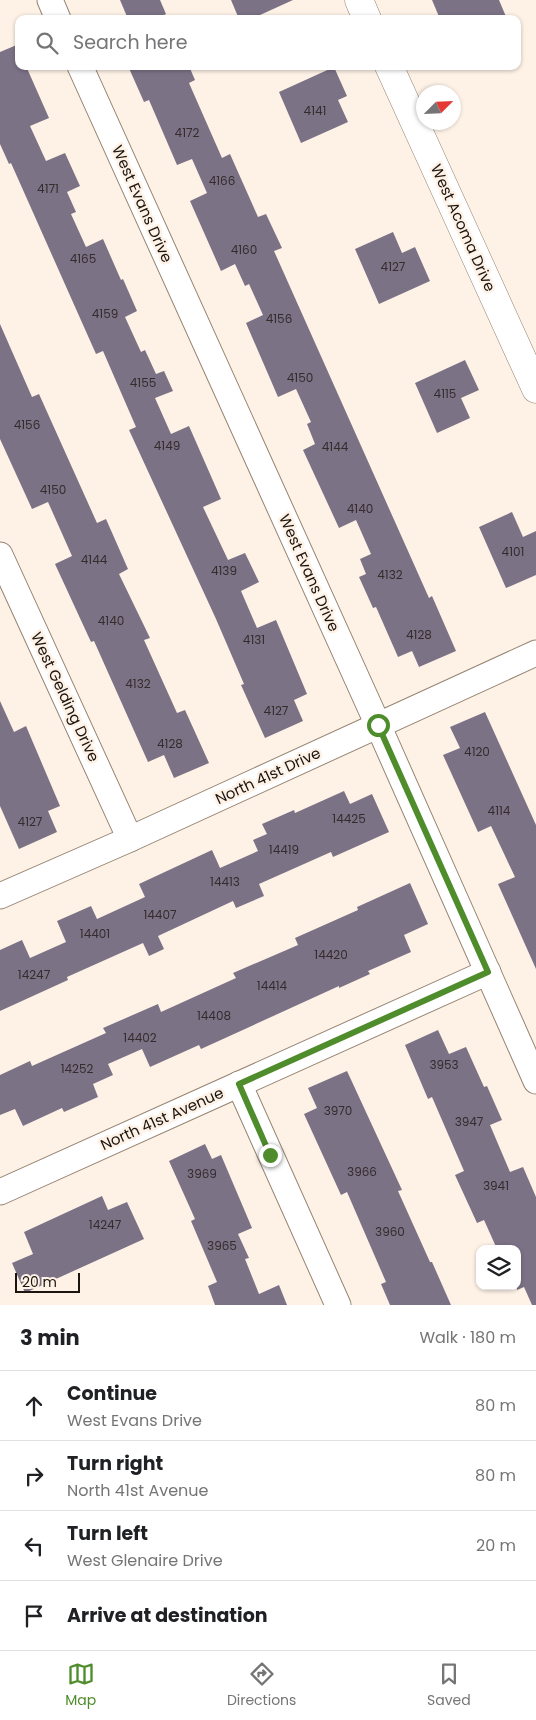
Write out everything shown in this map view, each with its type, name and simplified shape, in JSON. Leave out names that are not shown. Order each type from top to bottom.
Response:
[{"type":"street","points":[[50,0],[56,15]]},
{"type":"street","points":[[359,0],[365,15]]},
{"type":"street","name":"West Evans Drive","points":[[82,70],[378,725],[536,1081]]},
{"type":"street","name":"West Acoma Drive","points":[[391,70],[536,389]]},
{"type":"street","name":"West Gelding Drive","points":[[0,555],[130,839]]},
{"type":"street","name":"North 41st Drive","points":[[0,896],[130,839],[536,652]]},
{"type":"street","name":"North 41st Avenue","points":[[0,1192],[488,972]]},
{"type":"street","points":[[239,1084],[338,1305]]},
{"type":"building","points":[[120,0],[160,0],[166,14],[164,15],[126,15]]},
{"type":"building","points":[[231,0],[293,0],[260,15],[237,15]]},
{"type":"building","points":[[432,0],[499,0],[505,15],[438,15]]},
{"type":"building","points":[[15,46],[15,70],[28,70],[49,118],[30,126],[46,161],[65,153],[80,186],[67,192],[76,212],[71,214],[86,247],[103,239],[121,280],[123,279],[137,311],[125,317],[141,352],[145,350],[156,374],[164,371],[173,391],[155,398],[171,434],[189,426],[221,499],[203,507],[228,560],[245,553],[259,582],[241,591],[257,628],[276,620],[307,694],[294,700],[303,721],[265,738],[241,685],[244,684],[216,619],[129,430],[136,427],[103,351],[96,354],[11,163],[9,164],[0,144],[0,52]]},
{"type":"building","points":[[130,70],[191,70],[195,80],[189,83],[222,158],[230,154],[258,217],[266,214],[282,248],[274,251],[429,598],[432,596],[456,651],[419,667],[412,651],[398,657],[376,607],[373,608],[359,577],[366,574],[360,559],[371,554],[356,520],[339,528],[303,450],[315,444],[307,424],[311,422],[296,389],[278,397],[246,323],[263,315],[249,284],[245,286],[235,264],[221,271],[190,201],[207,193],[192,159],[177,165],[149,100],[144,102]]},
{"type":"building","points":[[327,70],[335,70],[347,96],[338,100],[348,122],[301,143],[279,92]]},
{"type":"building","points":[[393,232],[402,253],[415,247],[430,281],[379,304],[355,249]]},
{"type":"building","points":[[0,324],[32,397],[39,394],[97,523],[106,519],[128,569],[119,574],[150,638],[144,640],[177,713],[185,710],[209,763],[174,778],[164,755],[148,762],[94,641],[91,642],[55,564],[72,556],[48,502],[32,509],[0,439]]},
{"type":"building","points":[[465,360],[479,390],[461,398],[470,418],[437,433],[415,383]]},
{"type":"building","points":[[512,512],[523,537],[536,531],[536,575],[506,588],[479,527]]},
{"type":"building","points":[[0,701],[14,732],[26,726],[60,806],[48,811],[57,832],[19,849],[0,806]]},
{"type":"building","points":[[485,712],[536,825],[536,969],[498,884],[515,877],[491,826],[478,832],[443,755],[460,748],[450,727]]},
{"type":"building","points":[[344,791],[350,804],[372,794],[389,832],[333,857],[331,852],[259,884],[264,896],[236,908],[233,901],[158,936],[164,949],[149,956],[143,943],[67,977],[68,980],[0,1011],[0,950],[22,940],[30,958],[66,942],[57,921],[91,906],[97,919],[145,897],[139,884],[212,850],[220,868],[258,851],[253,840],[267,834],[262,824],[294,810],[295,813]]},
{"type":"building","points":[[410,883],[428,924],[404,935],[411,952],[368,971],[370,974],[339,988],[339,986],[201,1049],[199,1045],[150,1067],[142,1049],[108,1064],[113,1075],[93,1084],[98,1097],[64,1112],[62,1108],[23,1126],[15,1109],[0,1115],[0,1075],[30,1061],[32,1066],[106,1033],[103,1028],[158,1004],[161,1012],[236,978],[233,973],[298,945],[295,938],[358,910],[357,907]]},
{"type":"building","points":[[438,1030],[449,1054],[466,1047],[484,1087],[487,1086],[502,1120],[490,1125],[510,1172],[523,1167],[536,1197],[536,1305],[532,1305],[524,1287],[521,1288],[521,1245],[495,1245],[484,1220],[477,1223],[455,1175],[464,1171],[432,1097],[428,1099],[405,1045]]},
{"type":"building","points":[[347,1071],[402,1190],[398,1191],[451,1305],[390,1305],[381,1284],[386,1282],[347,1192],[341,1195],[304,1114],[317,1108],[308,1088]]},
{"type":"building","points":[[205,1144],[212,1159],[221,1155],[252,1228],[238,1234],[249,1258],[245,1259],[259,1294],[279,1285],[287,1305],[215,1305],[208,1286],[217,1282],[191,1221],[195,1219],[169,1161]]},
{"type":"building","points":[[102,1196],[108,1210],[127,1202],[144,1239],[25,1293],[12,1263],[33,1254],[24,1232]]},
{"type":"route","points":[[270,1155],[239,1084],[488,972],[378,725]]}]
